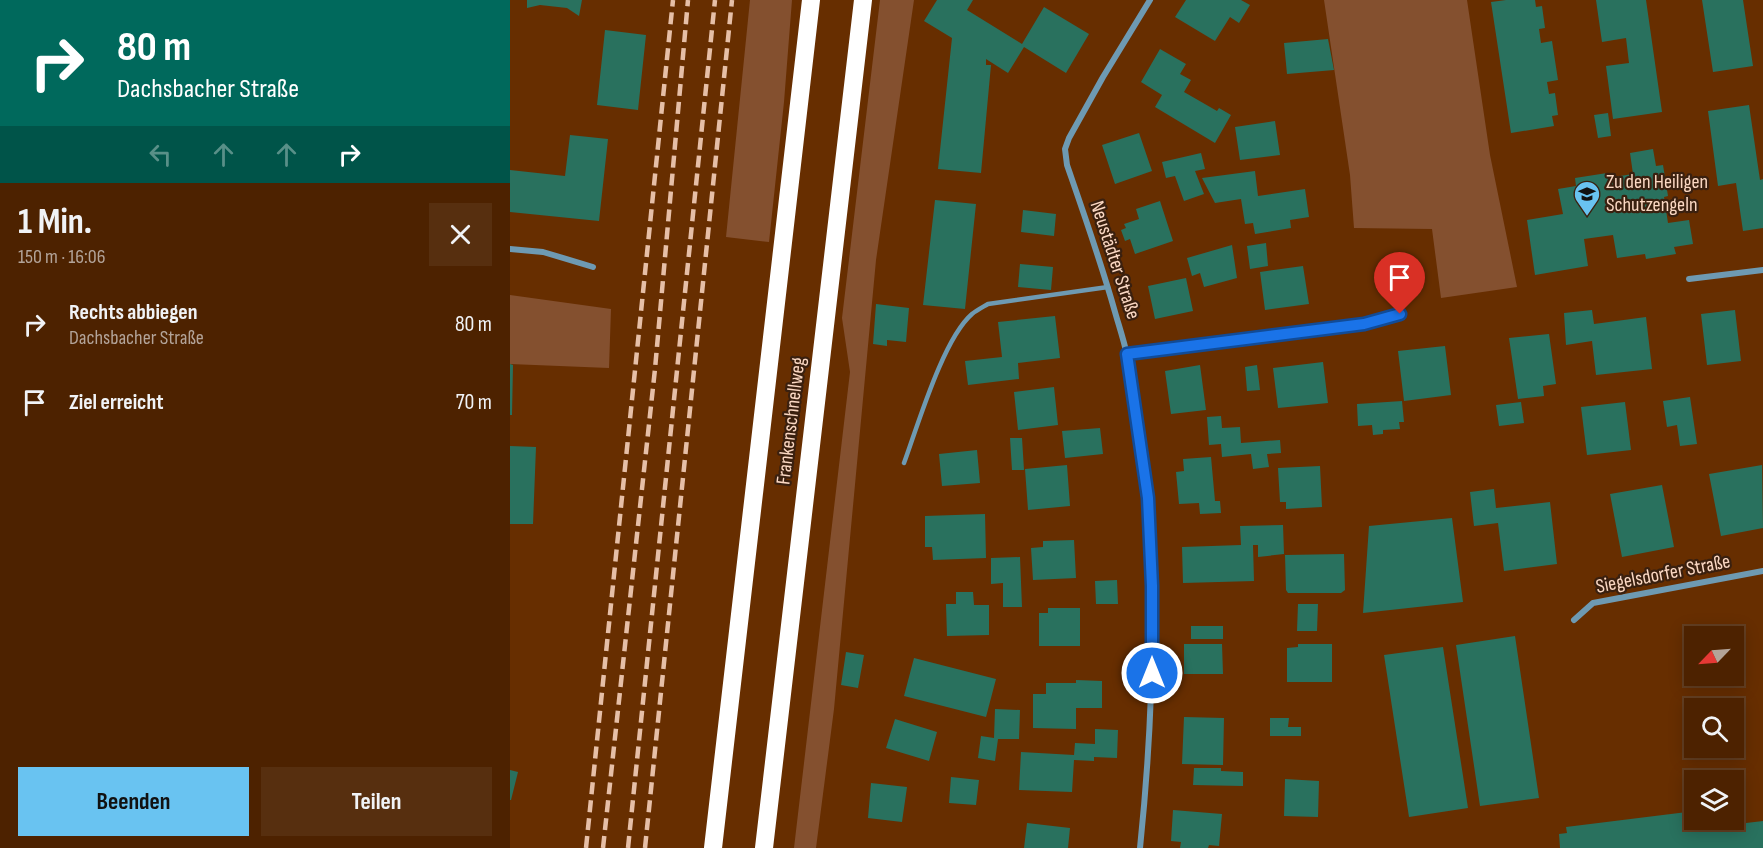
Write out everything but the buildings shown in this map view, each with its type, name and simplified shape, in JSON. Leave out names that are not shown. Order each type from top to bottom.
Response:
[{"type":"highway","name":"Frankenschnellweg","points":[[713,848],[811,0]]},
{"type":"highway","name":"Frankenschnellweg","points":[[764,848],[863,0]]},
{"type":"street","name":"Neustädter Straße","points":[[1140,848],[1149,754],[1152,666],[1152,586],[1148,498],[1127,354],[1108,287],[1067,165],[1065,149],[1102,77],[1150,0]]},
{"type":"street","points":[[510,249],[543,252],[593,267]]},
{"type":"street","points":[[1689,279],[1763,270]]},
{"type":"street","points":[[1127,354],[1364,324],[1400,314]]},
{"type":"street","name":"Siegelsdorfer Straße","points":[[1574,620],[1593,603],[1763,572]]},
{"type":"lane","points":[[904,463],[947,351],[972,314],[988,304],[1108,287]]},
{"type":"shaded area","points":[[750,0],[792,0],[769,242],[726,237]]},
{"type":"shaded area","points":[[880,0],[914,0],[876,260],[834,709],[816,848],[794,848],[850,372],[842,318]]},
{"type":"shaded area","points":[[1324,0],[1467,0],[1490,155],[1517,287],[1441,298],[1432,229],[1354,228],[1350,175]]},
{"type":"shaded area","points":[[510,295],[611,309],[609,368],[510,364]]},
{"type":"railway","points":[[586,848],[673,0]]},
{"type":"railway","points":[[603,848],[655,369],[688,0]]},
{"type":"railway","points":[[628,848],[715,0]]},
{"type":"railway","points":[[645,848],[732,0]]},
{"type":"place","name":"Zu den Heiligen Schutzengeln","points":[[1587,217]]},
{"type":"route","points":[[1152,673],[1152,586],[1148,498],[1127,354],[1364,324],[1400,314]]}]
